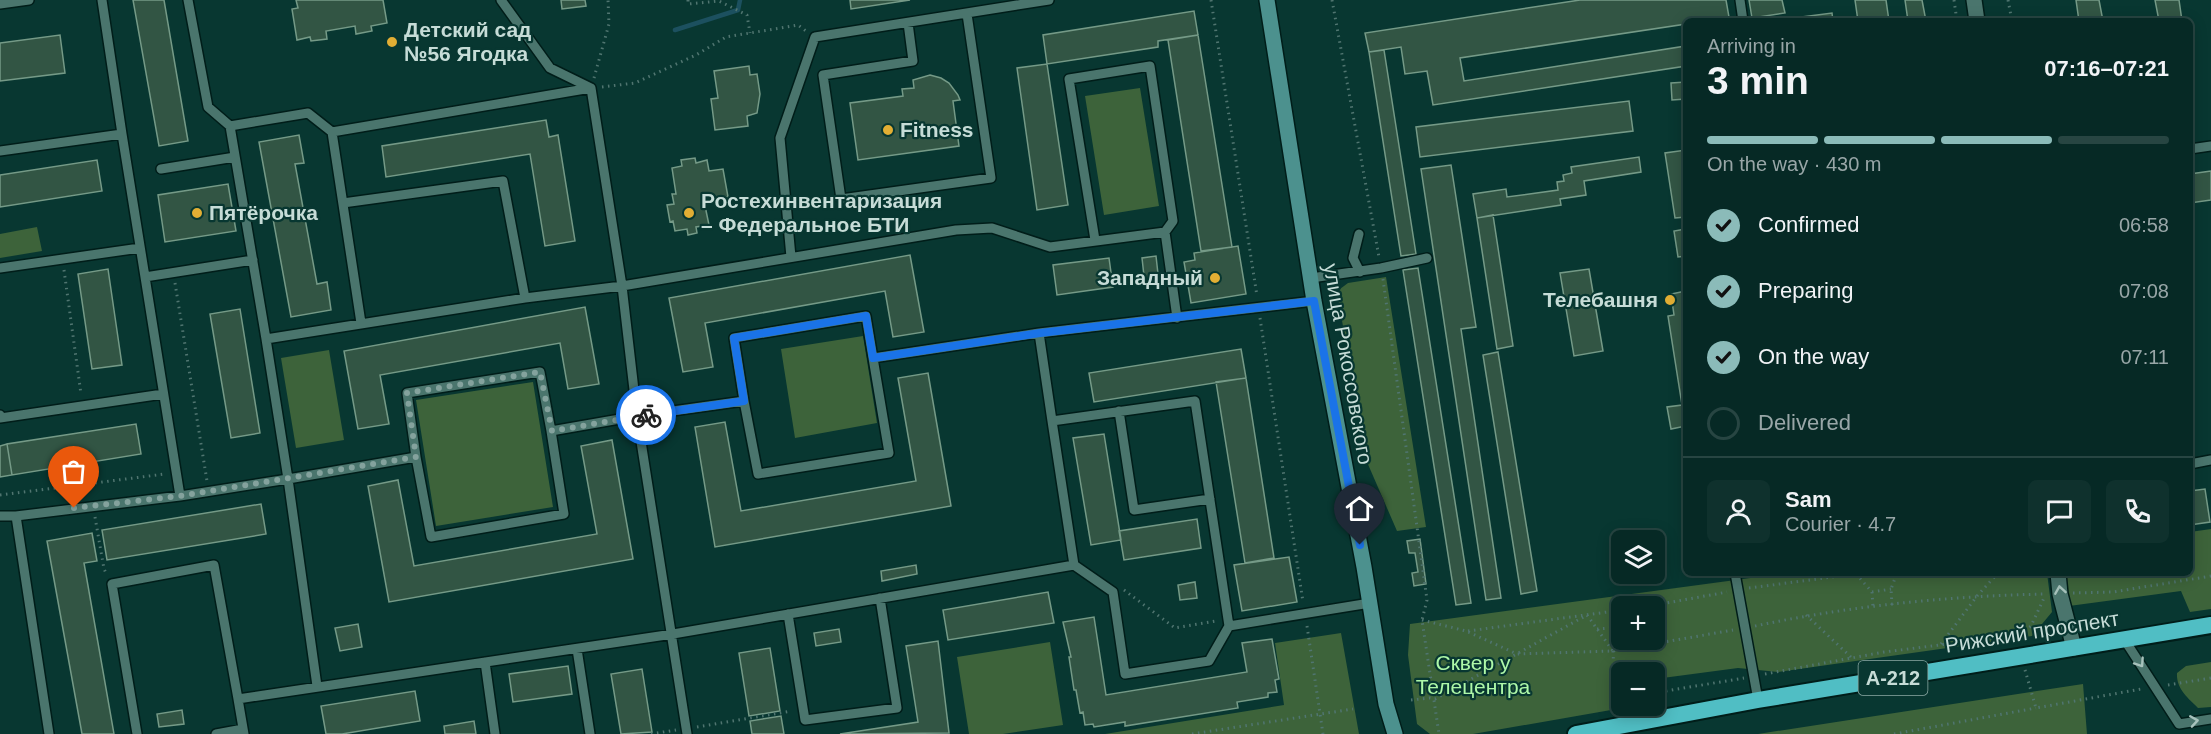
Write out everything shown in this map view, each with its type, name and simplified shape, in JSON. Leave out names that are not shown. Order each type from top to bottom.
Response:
[{"type":"highway","name":"Рижский проспект","points":[[1576,734],[1758,700],[2211,625]]},
{"type":"main road","name":"улица Рокоссовского","points":[[1267,0],[1314,301],[1370,603],[1386,704],[1395,734]]},
{"type":"street","points":[[1974,0],[1977,18]]},
{"type":"street","points":[[2057,576],[2053,594],[2074,648]]},
{"type":"lane","points":[[0,4],[30,0]]},
{"type":"lane","points":[[102,0],[180,496]]},
{"type":"lane","points":[[188,0],[208,107],[230,126],[236,157],[288,479],[317,686]]},
{"type":"lane","points":[[501,0],[550,68],[591,88]]},
{"type":"lane","points":[[791,257],[780,138],[815,37],[1049,0]]},
{"type":"lane","points":[[1740,0],[1743,18]]},
{"type":"lane","points":[[908,23],[913,62],[823,75],[841,200],[991,178],[967,14]]},
{"type":"lane","points":[[1095,240],[1069,79],[1150,66],[1173,221],[1165,232],[1177,318]]},
{"type":"lane","points":[[332,132],[591,88]]},
{"type":"lane","points":[[591,88],[622,286],[637,416],[687,731]]},
{"type":"lane","points":[[230,126],[308,113],[332,132],[361,324]]},
{"type":"lane","points":[[0,151],[122,134]]},
{"type":"lane","points":[[2193,149],[2211,146]]},
{"type":"lane","points":[[161,169],[236,157]]},
{"type":"lane","points":[[343,203],[503,181],[525,298]]},
{"type":"lane","points":[[266,339],[525,298],[622,286],[956,230],[992,228],[1050,247],[1165,232]]},
{"type":"lane","points":[[1359,234],[1353,258],[1360,272]]},
{"type":"lane","points":[[0,268],[140,248]]},
{"type":"lane","points":[[1311,278],[1360,272],[1427,258]]},
{"type":"lane","points":[[145,277],[253,260]]},
{"type":"lane","points":[[873,358],[1040,333],[1314,301]]},
{"type":"lane","points":[[866,316],[889,453],[758,474],[744,401],[734,338],[866,316]]},
{"type":"lane","points":[[1040,333],[1052,421],[1074,564],[1113,592],[1125,674],[1209,661],[1228,622],[1195,401],[1052,421]]},
{"type":"lane","points":[[540,372],[552,431],[564,514],[431,537],[416,457],[407,393],[540,372]]},
{"type":"lane","points":[[0,415],[0,418],[163,394]]},
{"type":"lane","points":[[552,431],[744,401]]},
{"type":"lane","points":[[1119,411],[1134,510],[1210,499]]},
{"type":"lane","points":[[0,516],[180,496],[416,457]]},
{"type":"lane","points":[[2193,463],[2211,460]]},
{"type":"lane","points":[[16,516],[49,734]]},
{"type":"lane","points":[[237,699],[673,634],[1074,564]]},
{"type":"lane","points":[[137,734],[112,584],[214,565],[243,732],[216,734]]},
{"type":"lane","points":[[1736,576],[1758,700]]},
{"type":"lane","points":[[788,614],[805,720],[897,708],[880,598]]},
{"type":"lane","points":[[1228,622],[1370,603]]},
{"type":"lane","points":[[2124,639],[2179,724],[2211,719]]},
{"type":"lane","points":[[577,649],[590,734]]},
{"type":"lane","points":[[485,662],[495,734]]},
{"type":"path","points":[[608,0],[609,24],[591,88],[635,83],[696,55],[726,37],[798,25],[815,37]]},
{"type":"path","points":[[688,0],[688,4],[719,1],[732,7],[747,15],[750,33]]},
{"type":"path","points":[[1211,0],[1323,734]]},
{"type":"path","points":[[1332,0],[1381,268],[1427,600],[1422,620],[1439,734]]},
{"type":"path","points":[[1954,0],[1957,18]]},
{"type":"path","points":[[2008,0],[2011,18]]},
{"type":"path","points":[[62,259],[83,406]]},
{"type":"path","points":[[173,273],[209,491]]},
{"type":"path","points":[[0,495],[176,472]]},
{"type":"path","points":[[93,506],[104,569],[112,584]]},
{"type":"path","points":[[1665,603],[1738,590],[1841,576]]},
{"type":"path","points":[[1858,576],[1872,592],[1873,608]]},
{"type":"path","points":[[1892,605],[1891,589],[1896,576]]},
{"type":"path","points":[[1941,644],[1995,576]]},
{"type":"path","points":[[1665,691],[1852,658],[2019,634],[2031,626],[2053,594],[2113,592],[2211,576]]},
{"type":"path","points":[[1119,587],[1175,628],[1228,622]]},
{"type":"path","points":[[1872,592],[1891,589]]},
{"type":"path","points":[[1466,631],[1611,612]]},
{"type":"path","points":[[1411,700],[1435,699],[1587,615]]},
{"type":"path","points":[[1587,615],[1613,651],[1613,662]]},
{"type":"path","points":[[1806,615],[1852,658]]},
{"type":"path","points":[[1597,629],[1611,628]]},
{"type":"path","points":[[2019,634],[2022,656],[2036,708]]},
{"type":"path","points":[[1894,734],[2104,695]]},
{"type":"path","points":[[651,734],[687,731],[803,709]]},
{"type":"path","points":[[1192,734],[1353,709]]},
{"type":"green space","points":[[1140,88],[1159,206],[1104,215],[1085,96]]},
{"type":"green space","points":[[37,227],[42,251],[0,258],[0,234]]},
{"type":"green space","points":[[1386,277],[1426,527],[1397,531],[1367,462],[1338,298],[1340,289],[1348,283]]},
{"type":"green space","points":[[863,336],[877,423],[795,438],[781,349]]},
{"type":"green space","points":[[329,350],[344,440],[296,448],[281,358]]},
{"type":"green space","points":[[533,382],[553,507],[436,526],[416,400]]},
{"type":"green space","points":[[2211,529],[2211,609],[2190,612],[2181,591],[2069,606],[2064,576],[2193,576],[2193,532]]},
{"type":"green space","name":"Сквер у Телецентра","points":[[1765,576],[2047,576],[2052,612],[2032,636],[1778,672],[1738,668],[1665,678],[1665,662],[1611,662],[1611,710],[1473,734],[1430,734],[1417,724],[1408,655],[1410,624],[1611,597],[1611,650],[1665,650],[1665,596],[1617,596]]},
{"type":"green space","points":[[1341,633],[1359,734],[1105,734],[1284,705],[1275,643]]},
{"type":"green space","points":[[1050,642],[1063,725],[1003,734],[969,734],[957,657]]},
{"type":"green space","points":[[2211,662],[2211,707],[2198,708],[2178,684],[2177,673],[2186,666]]},
{"type":"green space","points":[[2083,684],[2087,734],[1758,734]]},
{"type":"building","points":[[133,0],[164,0],[188,141],[159,146]]},
{"type":"building","points":[[296,0],[383,0],[387,23],[371,26],[372,31],[356,34],[355,26],[326,31],[327,39],[311,41],[310,37],[297,40],[292,9],[298,8]]},
{"type":"building","points":[[561,0],[585,0],[586,6],[562,9]]},
{"type":"building","points":[[850,0],[910,0],[851,9]]},
{"type":"building","points":[[1580,0],[1726,0],[1729,17],[1683,18],[1683,24],[1460,58],[1464,81],[1683,46],[1683,66],[1433,105],[1427,71],[1405,74],[1401,47],[1369,52],[1365,33]]},
{"type":"building","points":[[1749,0],[1782,0],[1785,13],[1752,18]]},
{"type":"building","points":[[1855,0],[1886,0],[1889,18],[1858,18]]},
{"type":"building","points":[[1905,0],[1922,0],[1925,18],[1908,18]]},
{"type":"building","points":[[2076,0],[2099,0],[2102,18],[2079,18]]},
{"type":"building","points":[[2155,0],[2179,0],[2182,18],[2158,18]]},
{"type":"building","points":[[1194,11],[1198,35],[1158,41],[1158,47],[1047,64],[1043,35]]},
{"type":"building","points":[[1832,13],[1833,18],[1802,18]]},
{"type":"building","points":[[60,35],[65,73],[0,81],[0,43]]},
{"type":"building","points":[[1198,35],[1232,247],[1201,251],[1168,40]]},
{"type":"building","points":[[1384,50],[1416,254],[1401,256],[1369,52]]},
{"type":"building","points":[[1047,64],[1068,205],[1037,210],[1017,68]]},
{"type":"building","points":[[749,66],[750,75],[757,74],[760,94],[757,113],[747,116],[748,126],[715,130],[711,99],[718,98],[714,71]]},
{"type":"building","points":[[930,75],[949,83],[958,95],[960,100],[953,101],[959,146],[858,160],[850,103],[903,96],[902,89],[914,88],[913,80]]},
{"type":"building","points":[[1683,82],[1683,99],[1672,100],[1671,83]]},
{"type":"building","points":[[1629,101],[1633,131],[1420,157],[1416,127]]},
{"type":"building","points":[[546,120],[549,137],[558,135],[575,241],[545,246],[530,154],[386,177],[382,146]]},
{"type":"building","points":[[299,135],[304,163],[295,164],[317,284],[327,282],[331,310],[291,317],[259,142]]},
{"type":"building","points":[[1683,150],[1683,217],[1675,218],[1665,153]]},
{"type":"building","points":[[1639,157],[1641,172],[1584,181],[1586,195],[1560,199],[1561,205],[1477,218],[1473,194],[1506,189],[1507,197],[1558,190],[1557,182],[1564,181],[1563,175],[1572,173],[1571,167]]},
{"type":"building","points":[[695,158],[696,163],[707,160],[709,171],[723,169],[728,197],[704,201],[709,225],[696,227],[697,233],[688,235],[687,229],[675,231],[673,221],[670,222],[667,205],[674,204],[672,194],[676,194],[672,168],[682,166],[681,160]]},
{"type":"building","points":[[97,160],[102,191],[0,207],[0,175]]},
{"type":"building","points":[[1451,165],[1476,327],[1461,329],[1501,598],[1486,600],[1421,169]]},
{"type":"building","points":[[2211,171],[2211,200],[2193,203],[2193,174]]},
{"type":"building","name":"Пятёрочка","points":[[228,184],[236,231],[165,242],[158,195]]},
{"type":"building","points":[[1493,215],[1513,346],[1497,349],[1477,218]]},
{"type":"building","points":[[1683,230],[1683,256],[1678,257],[1674,231]]},
{"type":"building","name":"Западный","points":[[1238,246],[1246,294],[1191,303],[1184,262],[1195,260],[1194,253]]},
{"type":"building","points":[[910,255],[924,332],[893,337],[885,291],[705,323],[713,367],[683,372],[669,298]]},
{"type":"building","points":[[1156,256],[1159,283],[1145,285],[1142,258]]},
{"type":"building","points":[[1109,258],[1113,287],[1057,295],[1053,265]]},
{"type":"building","points":[[1418,268],[1471,603],[1456,605],[1403,270]]},
{"type":"building","points":[[108,269],[122,365],[92,369],[78,274]]},
{"type":"building","points":[[1589,269],[1603,351],[1574,356],[1560,273]]},
{"type":"building","points":[[1683,292],[1683,427],[1671,429],[1667,407],[1682,405],[1668,316],[1674,315],[1671,294]]},
{"type":"building","points":[[585,307],[599,384],[568,389],[560,343],[380,375],[389,424],[358,429],[344,351]]},
{"type":"building","points":[[240,309],[260,433],[231,438],[210,314]]},
{"type":"building","points":[[1241,349],[1246,378],[1094,402],[1089,373]]},
{"type":"building","points":[[1498,352],[1537,591],[1521,594],[1483,355]]},
{"type":"building","points":[[928,373],[951,506],[715,547],[695,427],[725,422],[741,511],[916,481],[898,378]]},
{"type":"building","points":[[1246,378],[1274,558],[1245,563],[1216,382]]},
{"type":"building","points":[[136,424],[141,454],[12,475],[7,444]]},
{"type":"building","points":[[1104,434],[1121,540],[1091,545],[1073,438]]},
{"type":"building","points":[[612,440],[633,559],[389,602],[368,486],[398,480],[414,566],[597,534],[581,446]]},
{"type":"building","points":[[7,444],[12,475],[0,477],[0,446]]},
{"type":"building","points":[[2205,489],[2210,522],[2193,525],[2193,491]]},
{"type":"building","points":[[261,504],[266,534],[107,560],[102,530]]},
{"type":"building","points":[[1197,519],[1201,548],[1124,560],[1119,531]]},
{"type":"building","points":[[92,533],[97,561],[84,563],[114,734],[82,734],[47,541]]},
{"type":"building","points":[[1420,539],[1426,584],[1414,586],[1412,573],[1418,572],[1415,553],[1409,553],[1407,541]]},
{"type":"building","points":[[1289,557],[1297,602],[1242,611],[1234,565]]},
{"type":"building","points":[[916,565],[917,574],[882,581],[881,571]]},
{"type":"building","points":[[1195,582],[1197,598],[1180,600],[1178,585]]},
{"type":"building","points":[[1048,592],[1054,623],[948,640],[943,610]]},
{"type":"building","points":[[1094,617],[1106,695],[1247,672],[1242,643],[1272,639],[1279,679],[1275,680],[1277,692],[1268,693],[1268,697],[1237,702],[1238,708],[1125,726],[1125,722],[1094,727],[1093,724],[1085,725],[1083,712],[1080,713],[1076,690],[1074,690],[1069,657],[1071,657],[1063,622]]},
{"type":"building","points":[[358,624],[362,647],[340,651],[335,628]]},
{"type":"building","points":[[839,629],[841,642],[816,646],[814,633]]},
{"type":"building","points":[[938,641],[949,733],[840,734],[918,722],[906,646]]},
{"type":"building","points":[[770,648],[780,711],[749,716],[739,653]]},
{"type":"building","points":[[568,666],[572,694],[513,702],[509,674]]},
{"type":"building","points":[[642,669],[652,732],[621,734],[611,674]]},
{"type":"building","points":[[415,691],[420,721],[342,734],[326,734],[321,706]]},
{"type":"building","points":[[182,710],[184,724],[159,727],[157,714]]},
{"type":"building","points":[[781,716],[784,734],[752,734],[750,721]]},
{"type":"building","points":[[474,721],[476,734],[445,734],[444,726]]},
{"type":"waterway","points":[[675,30],[738,10],[740,0]]},
{"type":"way so far","points":[[74,508],[180,496],[416,457],[407,393],[540,372],[552,431],[646,415]]},
{"type":"place","name":"Детский сад №56 Ягодка","points":[[392,42]]},
{"type":"place","name":"Fitness","points":[[888,130]]},
{"type":"place","name":"Пятёрочка","points":[[197,213]]},
{"type":"place","name":"Ростехинвентаризация – Федеральное БТИ","points":[[689,213]]},
{"type":"place","name":"Западный","points":[[1215,278]]},
{"type":"place","name":"Телебашня","points":[[1670,300]]},
{"type":"route","points":[[646,415],[744,401],[734,338],[866,316],[873,358],[1040,333],[1314,301],[1360,545]]}]
